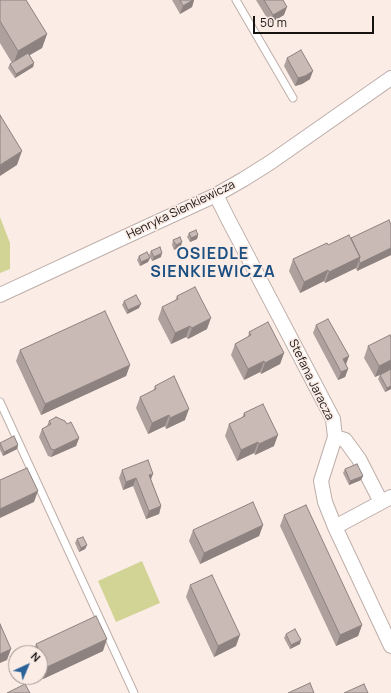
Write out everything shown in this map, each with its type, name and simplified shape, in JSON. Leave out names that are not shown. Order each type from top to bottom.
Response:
[{"type":"street","name":"Henryka Sienkiewicza","points":[[0,295],[216,195],[271,162],[391,78]]},
{"type":"street","name":"Stefana Jaracza","points":[[216,195],[333,419],[335,437],[346,440],[386,500],[335,527]]},
{"type":"street","points":[[335,437],[321,481],[325,502],[335,527],[391,646]]},
{"type":"lane","points":[[236,0],[293,98]]},
{"type":"lane","points":[[0,402],[134,693]]},
{"type":"green space","points":[[0,217],[10,243],[10,269],[0,273]]},
{"type":"green space","points":[[142,561],[160,603],[116,622],[98,581]]},
{"type":"building","points":[[0,0],[26,0],[47,34],[18,51],[0,21]]},
{"type":"building","points":[[180,0],[193,0],[183,6]]},
{"type":"building","points":[[264,0],[283,0],[287,7],[273,15]]},
{"type":"building","points":[[301,50],[313,71],[298,78],[287,58]]},
{"type":"building","points":[[28,53],[34,63],[16,74],[10,64]]},
{"type":"building","points":[[0,115],[22,151],[0,165]]},
{"type":"building","points":[[389,220],[391,225],[391,248],[360,263],[360,257],[351,238]]},
{"type":"building","points":[[196,230],[198,235],[191,238],[189,233]]},
{"type":"building","points":[[349,235],[360,257],[304,282],[293,259],[327,243],[328,245]]},
{"type":"building","points":[[180,237],[182,242],[176,245],[173,240]]},
{"type":"building","points":[[160,247],[162,253],[154,257],[151,251]]},
{"type":"building","points":[[147,252],[150,258],[141,262],[139,256]]},
{"type":"building","points":[[195,287],[211,318],[192,328],[190,326],[175,333],[162,307],[178,299],[177,296]]},
{"type":"building","points":[[136,295],[141,304],[128,310],[124,301]]},
{"type":"building","points":[[105,311],[130,365],[45,404],[20,350]]},
{"type":"building","points":[[328,319],[349,356],[343,359],[348,369],[341,372],[316,325]]},
{"type":"building","points":[[268,322],[284,353],[265,363],[264,361],[248,369],[235,344],[251,335],[249,332]]},
{"type":"building","points":[[390,335],[391,360],[379,366],[368,346]]},
{"type":"building","points":[[391,369],[391,386],[387,388],[380,375]]},
{"type":"building","points":[[174,376],[189,409],[170,418],[169,415],[152,423],[140,397],[156,389],[155,386]]},
{"type":"building","points":[[263,404],[278,435],[259,444],[258,442],[241,450],[229,424],[245,416],[244,413]]},
{"type":"building","points":[[56,417],[65,421],[67,424],[71,422],[79,438],[54,450],[51,449],[42,429],[51,424],[49,421]]},
{"type":"building","points":[[14,436],[18,445],[4,452],[0,443]]},
{"type":"building","points":[[148,460],[153,474],[149,475],[161,506],[149,511],[136,478],[126,482],[122,470]]},
{"type":"building","points":[[357,464],[363,476],[350,481],[345,469]]},
{"type":"building","points":[[27,468],[38,491],[0,509],[0,480]]},
{"type":"building","points":[[253,502],[263,525],[204,553],[193,530]]},
{"type":"building","points":[[306,505],[362,625],[340,635],[284,515]]},
{"type":"building","points":[[83,537],[87,545],[81,548],[77,539]]},
{"type":"building","points":[[212,575],[240,635],[218,646],[190,585]]},
{"type":"building","points":[[96,616],[107,639],[48,667],[48,645],[36,644]]},
{"type":"building","points":[[0,624],[9,645],[8,645],[8,650],[0,654]]},
{"type":"building","points":[[295,629],[301,640],[291,645],[286,634]]},
{"type":"building","points":[[310,683],[314,693],[288,693]]},
{"type":"building","points":[[364,684],[368,693],[344,693]]},
{"type":"building","points":[[26,685],[30,693],[7,693]]},
{"type":"district","name":"OSIEDLE SIENKIEWICZA","points":[[213,264]]}]
